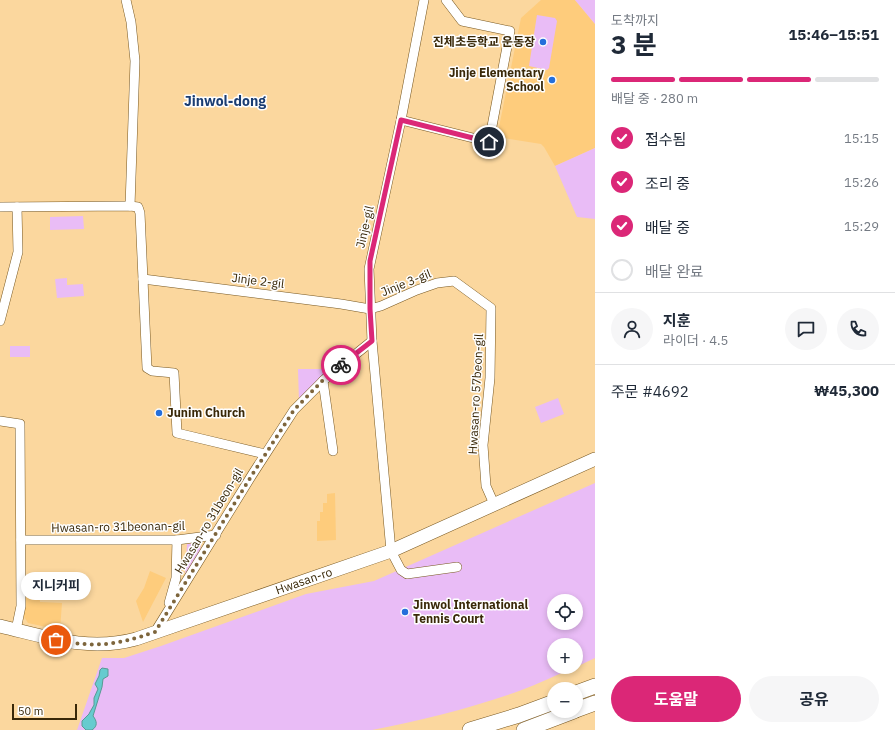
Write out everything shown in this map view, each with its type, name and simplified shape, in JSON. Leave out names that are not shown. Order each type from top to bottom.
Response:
[{"type":"highway","points":[[583,690],[595,686]]},
{"type":"highway","points":[[583,708],[595,703]]},
{"type":"highway","points":[[470,730],[547,705]]},
{"type":"highway","points":[[524,730],[556,718]]},
{"type":"main road","name":"Hwasan-ro","points":[[0,626],[70,643],[94,645],[121,643],[391,551],[595,459]]},
{"type":"street","points":[[126,0],[131,22],[135,61],[130,206]]},
{"type":"street","name":"Jinje-gil","points":[[391,551],[372,341],[370,261],[401,120],[424,0]]},
{"type":"street","points":[[401,120],[489,142],[510,31],[462,21],[446,0]]},
{"type":"street","points":[[0,207],[138,207],[140,213],[147,368],[152,371],[174,373],[177,433],[265,454]]},
{"type":"street","points":[[0,321],[18,252],[17,207]]},
{"type":"street","name":"Jinje 2-gil","points":[[143,279],[370,309]]},
{"type":"street","name":"Jinje 3-gil","points":[[370,309],[387,304],[417,290],[445,281],[454,281],[492,308]]},
{"type":"street","name":"Hwasan-ro 57beon-gil","points":[[492,308],[490,378],[483,445],[486,486],[494,504]]},
{"type":"street","name":"Hwasan-ro 31beon-gil","points":[[155,632],[265,454],[294,410],[323,381],[372,341]]},
{"type":"street","points":[[323,381],[333,450]]},
{"type":"street","points":[[0,421],[20,424],[21,606],[16,630]]},
{"type":"street","name":"Hwasan-ro 31beonan-gil","points":[[21,540],[177,540],[216,535]]},
{"type":"street","points":[[166,616],[176,578],[177,540]]},
{"type":"street","points":[[391,551],[401,570],[407,574],[457,567]]},
{"type":"shaded area","name":"Jinje Elementary School","points":[[541,0],[575,0],[595,24],[595,148],[555,166],[541,144],[497,137],[521,18]]},
{"type":"shaded area","points":[[575,0],[595,0],[595,24]]},
{"type":"shaded area","name":"진체초등학교 운동장","points":[[537,15],[555,18],[557,21],[549,68],[547,70],[529,66]]},
{"type":"shaded area","points":[[595,148],[595,219],[577,217],[555,166]]},
{"type":"shaded area","points":[[83,216],[84,229],[50,230],[50,217]]},
{"type":"shaded area","points":[[67,278],[67,285],[83,284],[84,296],[57,298],[55,279]]},
{"type":"shaded area","points":[[10,346],[30,346],[30,357],[10,357]]},
{"type":"shaded area","points":[[298,369],[330,369],[299,402]]},
{"type":"shaded area","points":[[558,398],[564,414],[541,423],[535,407]]},
{"type":"shaded area","name":"Jinwol International Tennis Court","points":[[595,483],[595,658],[583,664],[583,638],[547,638],[547,674],[559,674],[526,688],[483,703],[428,718],[372,730],[77,730],[102,658],[124,658],[306,594],[374,581]]},
{"type":"shaded area","points":[[335,493],[336,540],[317,541],[317,521],[320,521],[320,512],[323,512],[323,503],[327,503],[327,494]]},
{"type":"shaded area","points":[[201,542],[200,551],[185,579],[187,544]]},
{"type":"shaded area","points":[[150,571],[166,578],[143,622],[136,601],[144,588]]},
{"type":"shaded area","points":[[24,588],[39,588],[40,602],[62,603],[60,630],[28,623],[23,615]]},
{"type":"water","points":[[102,668],[108,669],[108,676],[103,679],[93,716],[96,725],[92,730],[86,730],[82,726],[82,721],[89,714],[94,705],[94,698],[98,689],[95,684]]},
{"type":"way so far","points":[[56,640],[83,645],[116,644],[155,632],[294,410],[325,378],[341,365]]},
{"type":"place","name":"진체초등학교 운동장","points":[[543,42]]},
{"type":"place","name":"Jinje Elementary School","points":[[552,80]]},
{"type":"place","name":"Junim Church","points":[[159,413]]},
{"type":"place","name":"Jinwol International Tennis Court","points":[[405,612]]},
{"type":"place","name":"지니커피","points":[[56,640]]},
{"type":"district","name":"Jinwol-dong","points":[[225,101]]},
{"type":"route","points":[[341,365],[372,341],[370,261],[401,120],[489,142]]}]
